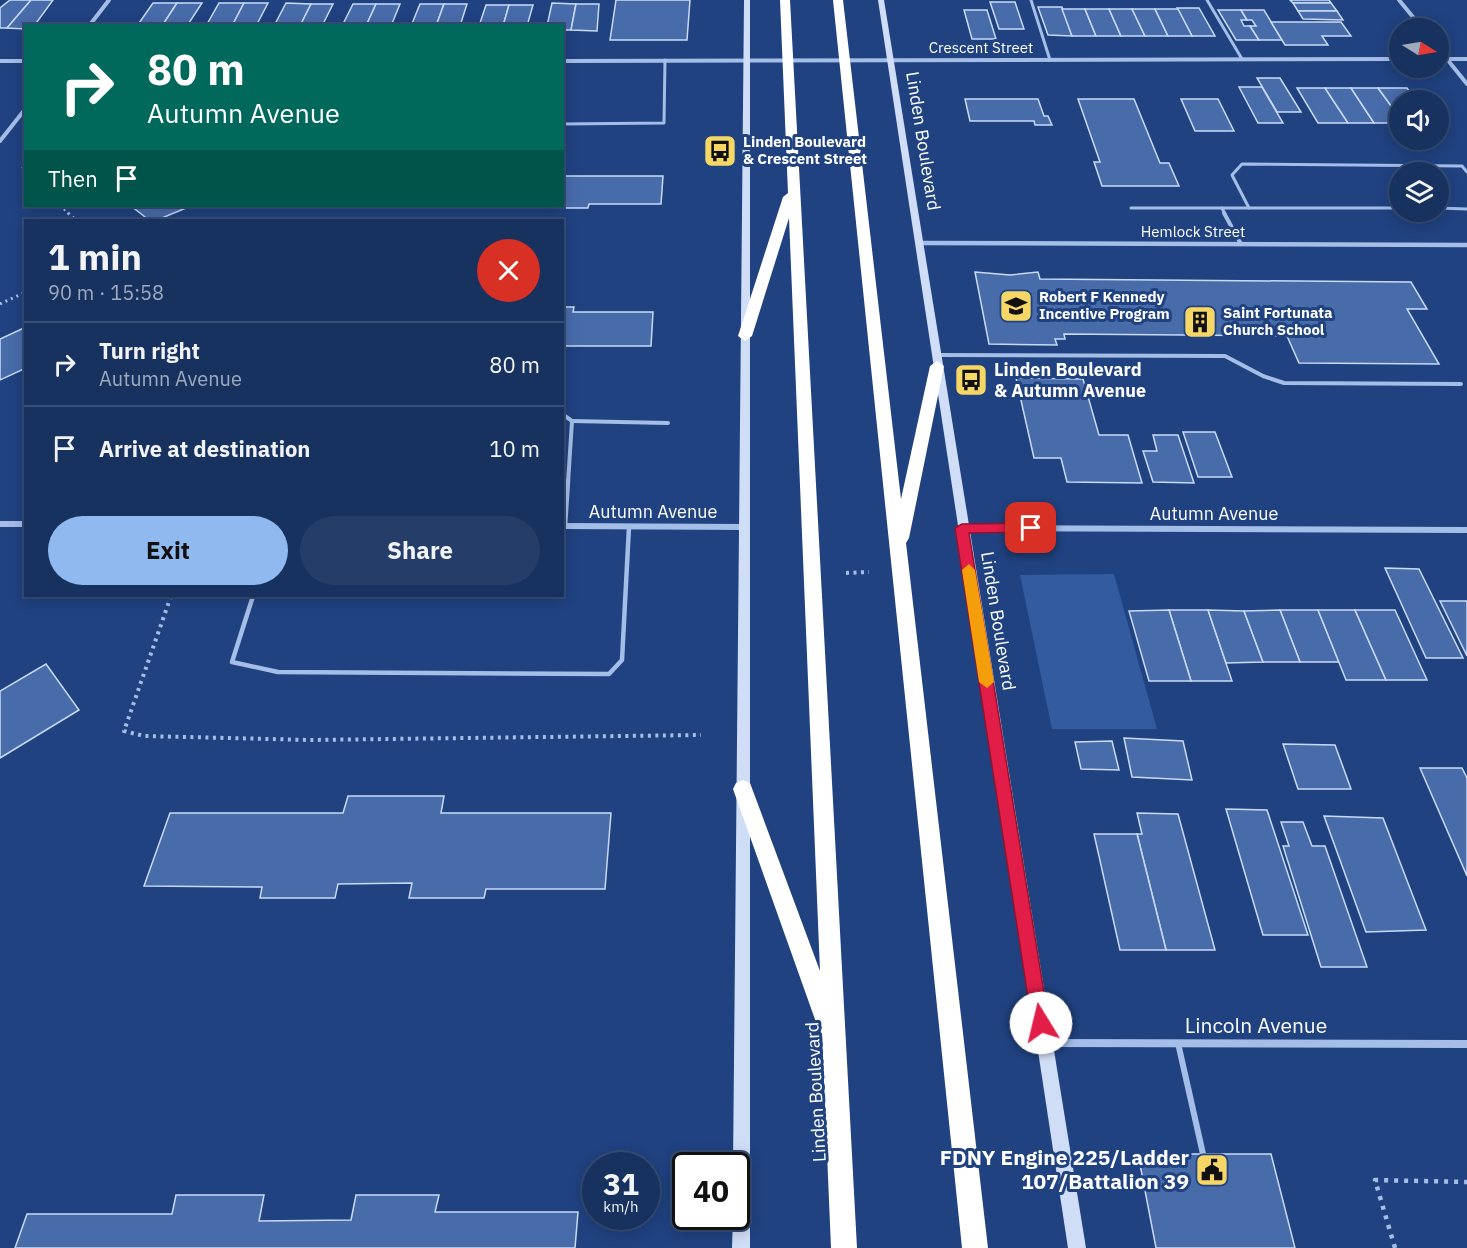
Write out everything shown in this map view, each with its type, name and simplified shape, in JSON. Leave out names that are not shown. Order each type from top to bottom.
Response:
[{"type":"highway","name":"Linden Boulevard","points":[[785,0],[844,1248]]},
{"type":"highway","points":[[838,0],[975,1248]]},
{"type":"highway","points":[[745,336],[793,184]]},
{"type":"highway","points":[[898,554],[936,360]]},
{"type":"highway","points":[[743,789],[834,1044]]},
{"type":"street","points":[[91,24],[109,0]]},
{"type":"street","points":[[741,1248],[747,0]]},
{"type":"street","name":"Linden Boulevard","points":[[880,0],[1077,1248]]},
{"type":"street","points":[[1399,0],[1414,18]]},
{"type":"street","name":"Crescent Street","points":[[564,60],[1389,59]]},
{"type":"street","points":[[1449,59],[1467,59]]},
{"type":"street","points":[[0,61],[24,61]]},
{"type":"street","points":[[1449,62],[1467,84]]},
{"type":"street","points":[[0,141],[24,111]]},
{"type":"street","name":"Hemlock Street","points":[[918,243],[1467,245]]},
{"type":"street","points":[[0,524],[24,525]]},
{"type":"street","name":"Autumn Avenue","points":[[564,526],[743,527]]},
{"type":"street","name":"Autumn Avenue","points":[[962,528],[1467,530]]},
{"type":"street","name":"Lincoln Avenue","points":[[1044,1043],[1467,1044]]},
{"type":"lane","points":[[1031,0],[1050,60]]},
{"type":"lane","points":[[1207,0],[1242,59]]},
{"type":"lane","points":[[564,124],[664,123],[665,60]]},
{"type":"lane","points":[[1249,208],[1232,175],[1242,164],[1462,166],[1467,172]]},
{"type":"lane","points":[[1131,208],[1389,208]]},
{"type":"lane","points":[[1222,208],[1241,244]]},
{"type":"lane","points":[[1449,208],[1467,208]]},
{"type":"lane","points":[[936,360],[1225,356],[1263,376],[1284,383],[1461,384]]},
{"type":"lane","points":[[564,415],[572,421],[668,423]]},
{"type":"lane","points":[[564,526],[572,421]]},
{"type":"lane","points":[[253,597],[232,662],[278,672],[609,674],[622,660],[629,527]]},
{"type":"lane","points":[[1178,1043],[1203,1154]]},
{"type":"path","points":[[61,207],[75,219]]},
{"type":"path","points":[[0,304],[24,293]]},
{"type":"path","points":[[846,573],[874,571]]},
{"type":"path","points":[[171,597],[124,730],[144,736],[311,740],[701,735]]},
{"type":"path","points":[[1395,1248],[1375,1180],[1467,1182]]},
{"type":"shaded area","points":[[1114,574],[1157,729],[1052,729],[1020,575]]},
{"type":"building","points":[[10,0],[31,0],[7,28],[0,28],[0,8]]},
{"type":"building","points":[[31,0],[53,0],[35,24],[24,24],[24,29],[7,28]]},
{"type":"building","points":[[616,0],[690,0],[687,40],[610,40]]},
{"type":"building","points":[[1290,0],[1329,0],[1331,3],[1293,3]]},
{"type":"building","points":[[990,2],[1015,2],[1024,29],[999,29]]},
{"type":"building","points":[[153,3],[177,3],[163,24],[138,24]]},
{"type":"building","points":[[177,3],[202,3],[188,24],[163,24]]},
{"type":"building","points":[[219,3],[244,3],[233,24],[207,24]]},
{"type":"building","points":[[244,3],[268,3],[257,24],[233,24]]},
{"type":"building","points":[[286,3],[311,4],[301,24],[275,24]]},
{"type":"building","points":[[552,3],[576,4],[571,30],[564,30],[564,24],[547,24]]},
{"type":"building","points":[[1293,3],[1331,3],[1337,11],[1298,11]]},
{"type":"building","points":[[311,4],[333,4],[323,24],[301,24]]},
{"type":"building","points":[[353,4],[376,4],[367,24],[343,24]]},
{"type":"building","points":[[376,4],[400,4],[392,24],[367,24]]},
{"type":"building","points":[[420,4],[444,4],[437,24],[412,24]]},
{"type":"building","points":[[444,4],[467,4],[461,24],[437,24]]},
{"type":"building","points":[[576,4],[599,4],[597,31],[571,30]]},
{"type":"building","points":[[486,5],[509,5],[504,24],[480,24]]},
{"type":"building","points":[[509,5],[533,5],[528,24],[504,24]]},
{"type":"building","points":[[1038,7],[1062,7],[1072,36],[1048,35]]},
{"type":"building","points":[[1177,8],[1199,8],[1215,36],[1192,36]]},
{"type":"building","points":[[1062,9],[1085,9],[1096,36],[1072,36]]},
{"type":"building","points":[[1085,9],[1109,9],[1121,36],[1096,36]]},
{"type":"building","points":[[1109,9],[1132,9],[1145,36],[1121,36]]},
{"type":"building","points":[[1132,9],[1155,9],[1168,36],[1145,36]]},
{"type":"building","points":[[1155,9],[1178,9],[1192,36],[1168,36]]},
{"type":"building","points":[[964,10],[987,10],[996,39],[972,39]]},
{"type":"building","points":[[1218,10],[1241,10],[1247,20],[1241,20],[1244,26],[1250,26],[1259,40],[1236,40]]},
{"type":"building","points":[[1241,10],[1264,10],[1282,40],[1259,40],[1250,26],[1256,26],[1252,20],[1247,20]]},
{"type":"building","points":[[1298,11],[1337,11],[1343,20],[1303,19]]},
{"type":"building","points":[[1271,22],[1341,22],[1351,36],[1322,36],[1328,45],[1285,45]]},
{"type":"building","points":[[1257,78],[1280,78],[1301,112],[1277,112]]},
{"type":"building","points":[[1239,87],[1262,87],[1283,123],[1258,123]]},
{"type":"building","points":[[1297,88],[1325,88],[1348,123],[1318,123]]},
{"type":"building","points":[[1325,88],[1351,88],[1374,123],[1348,123]]},
{"type":"building","points":[[1351,88],[1378,88],[1389,103],[1389,123],[1374,123]]},
{"type":"building","points":[[1378,88],[1407,88],[1408,90],[1389,90],[1389,103]]},
{"type":"building","points":[[965,99],[1038,99],[1044,116],[1048,116],[1052,125],[1035,125],[1034,121],[970,121]]},
{"type":"building","points":[[1078,99],[1134,99],[1160,163],[1169,163],[1179,186],[1102,186],[1094,162],[1100,162]]},
{"type":"building","points":[[1181,99],[1218,99],[1234,131],[1195,131]]},
{"type":"building","points":[[564,176],[663,176],[661,204],[589,204],[588,208],[544,208],[564,207]]},
{"type":"building","points":[[132,207],[189,207],[159,219],[148,219]]},
{"type":"building","points":[[454,207],[499,207],[499,208]]},
{"type":"building","name":"Saint Fortunata Church School","points":[[975,272],[1010,275],[1038,272],[1040,279],[1411,282],[1427,309],[1407,309],[1439,364],[1299,363],[1287,336],[1064,334],[1065,339],[1055,339],[1057,345],[989,344]]},
{"type":"building","points":[[564,307],[574,307],[573,312],[653,312],[651,346],[564,346]]},
{"type":"building","points":[[24,328],[24,369],[0,380],[0,339]]},
{"type":"building","points":[[1016,378],[1083,379],[1099,435],[1128,435],[1142,483],[1067,482],[1061,458],[1034,458]]},
{"type":"building","points":[[1183,432],[1215,432],[1232,477],[1198,477]]},
{"type":"building","points":[[1153,435],[1178,435],[1194,483],[1153,482],[1143,451],[1157,451]]},
{"type":"building","points":[[1385,568],[1419,569],[1463,658],[1426,658]]},
{"type":"building","points":[[1440,601],[1467,601],[1467,656]]},
{"type":"building","points":[[1169,610],[1208,610],[1232,681],[1191,681]]},
{"type":"building","points":[[1169,610],[1191,681],[1149,681],[1129,611]]},
{"type":"building","points":[[1208,610],[1244,611],[1263,662],[1226,663]]},
{"type":"building","points":[[1280,610],[1318,610],[1339,662],[1300,662]]},
{"type":"building","points":[[1280,610],[1300,662],[1263,662],[1244,611]]},
{"type":"building","points":[[1318,610],[1355,610],[1386,680],[1346,680]]},
{"type":"building","points":[[1355,610],[1395,610],[1427,680],[1386,680]]},
{"type":"building","points":[[46,664],[79,710],[0,758],[0,691]]},
{"type":"building","points":[[1124,738],[1183,741],[1192,780],[1132,777]]},
{"type":"building","points":[[1112,741],[1119,770],[1081,769],[1075,742]]},
{"type":"building","points":[[1283,744],[1335,745],[1351,789],[1298,789]]},
{"type":"building","points":[[1420,768],[1462,768],[1467,778],[1467,876]]},
{"type":"building","points":[[348,796],[444,796],[441,813],[611,813],[605,889],[486,889],[484,898],[409,898],[412,883],[338,884],[335,898],[260,898],[262,887],[144,886],[170,813],[343,813]]},
{"type":"building","points":[[1226,809],[1267,810],[1308,935],[1263,935]]},
{"type":"building","points":[[1137,813],[1178,814],[1215,950],[1166,950],[1137,834],[1142,834]]},
{"type":"building","points":[[1324,816],[1383,818],[1426,930],[1366,932]]},
{"type":"building","points":[[1281,822],[1303,822],[1312,846],[1325,846],[1367,967],[1321,967],[1283,846],[1289,846]]},
{"type":"building","points":[[1094,834],[1137,834],[1166,950],[1120,950]]},
{"type":"building","points":[[1138,1154],[1271,1154],[1295,1248],[1156,1248]]},
{"type":"building","points":[[176,1195],[264,1195],[259,1221],[351,1220],[356,1195],[439,1195],[435,1212],[578,1212],[575,1248],[15,1248],[27,1214],[172,1214]]},
{"type":"slow traffic","points":[[969,570],[987,682]]},
{"type":"place","name":"Linden Boulevard & Crescent Street","points":[[720,151]]},
{"type":"place","name":"Robert F Kennedy Incentive Program","points":[[1016,306]]},
{"type":"place","name":"Saint Fortunata Church School","points":[[1200,322]]},
{"type":"place","name":"Linden Boulevard & Autumn Avenue","points":[[971,380]]},
{"type":"place","name":"FDNY Engine 225/Ladder 107/Battalion 39","points":[[1212,1170]]},
{"type":"route","points":[[1031,528],[962,528],[1041,1023]]}]
